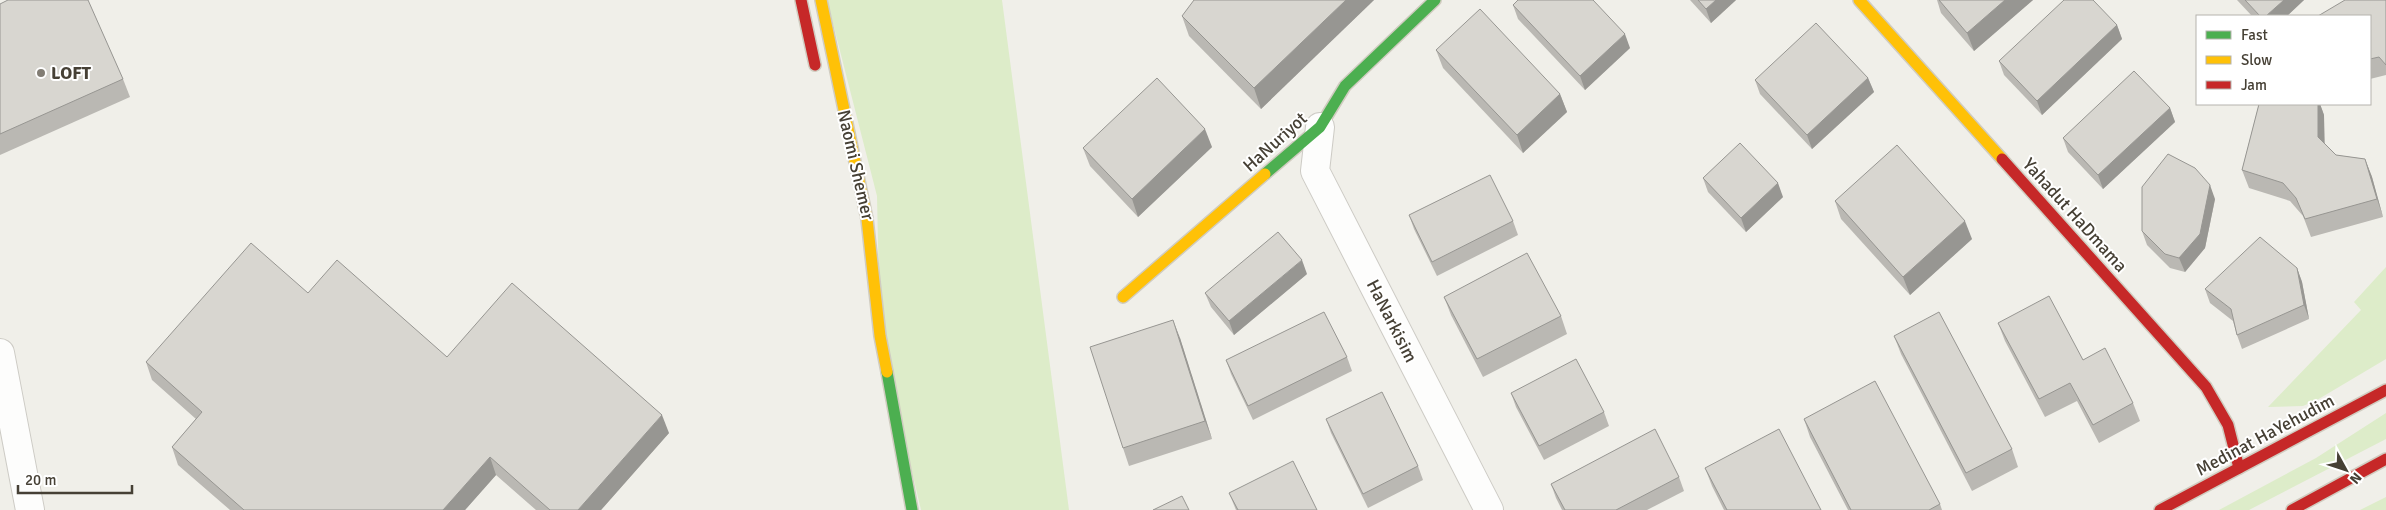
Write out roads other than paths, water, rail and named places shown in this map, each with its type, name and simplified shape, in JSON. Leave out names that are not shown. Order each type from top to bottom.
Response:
[{"type":"street","points":[[801,0],[818,75]]},
{"type":"street","name":"Naomi Shemer","points":[[821,0],[867,219],[880,336]]},
{"type":"street","name":"HaNuriyot","points":[[1124,297],[1320,127],[1345,86],[1435,0]]},
{"type":"street","name":"Yahadut HaDmama","points":[[1859,0],[2206,386],[2228,425],[2239,468]]},
{"type":"street","name":"HaNarkisim","points":[[1320,127],[1315,171],[1489,510]]},
{"type":"street","name":"Naomi Shemer","points":[[859,254],[880,336],[912,510]]},
{"type":"street","points":[[0,353],[30,510]]},
{"type":"street","name":"Medinat HaYehudim","points":[[2160,510],[2386,390]]},
{"type":"street","points":[[2292,510],[2386,459]]},
{"type":"place","name":"LOFT","points":[[41,73]]}]
